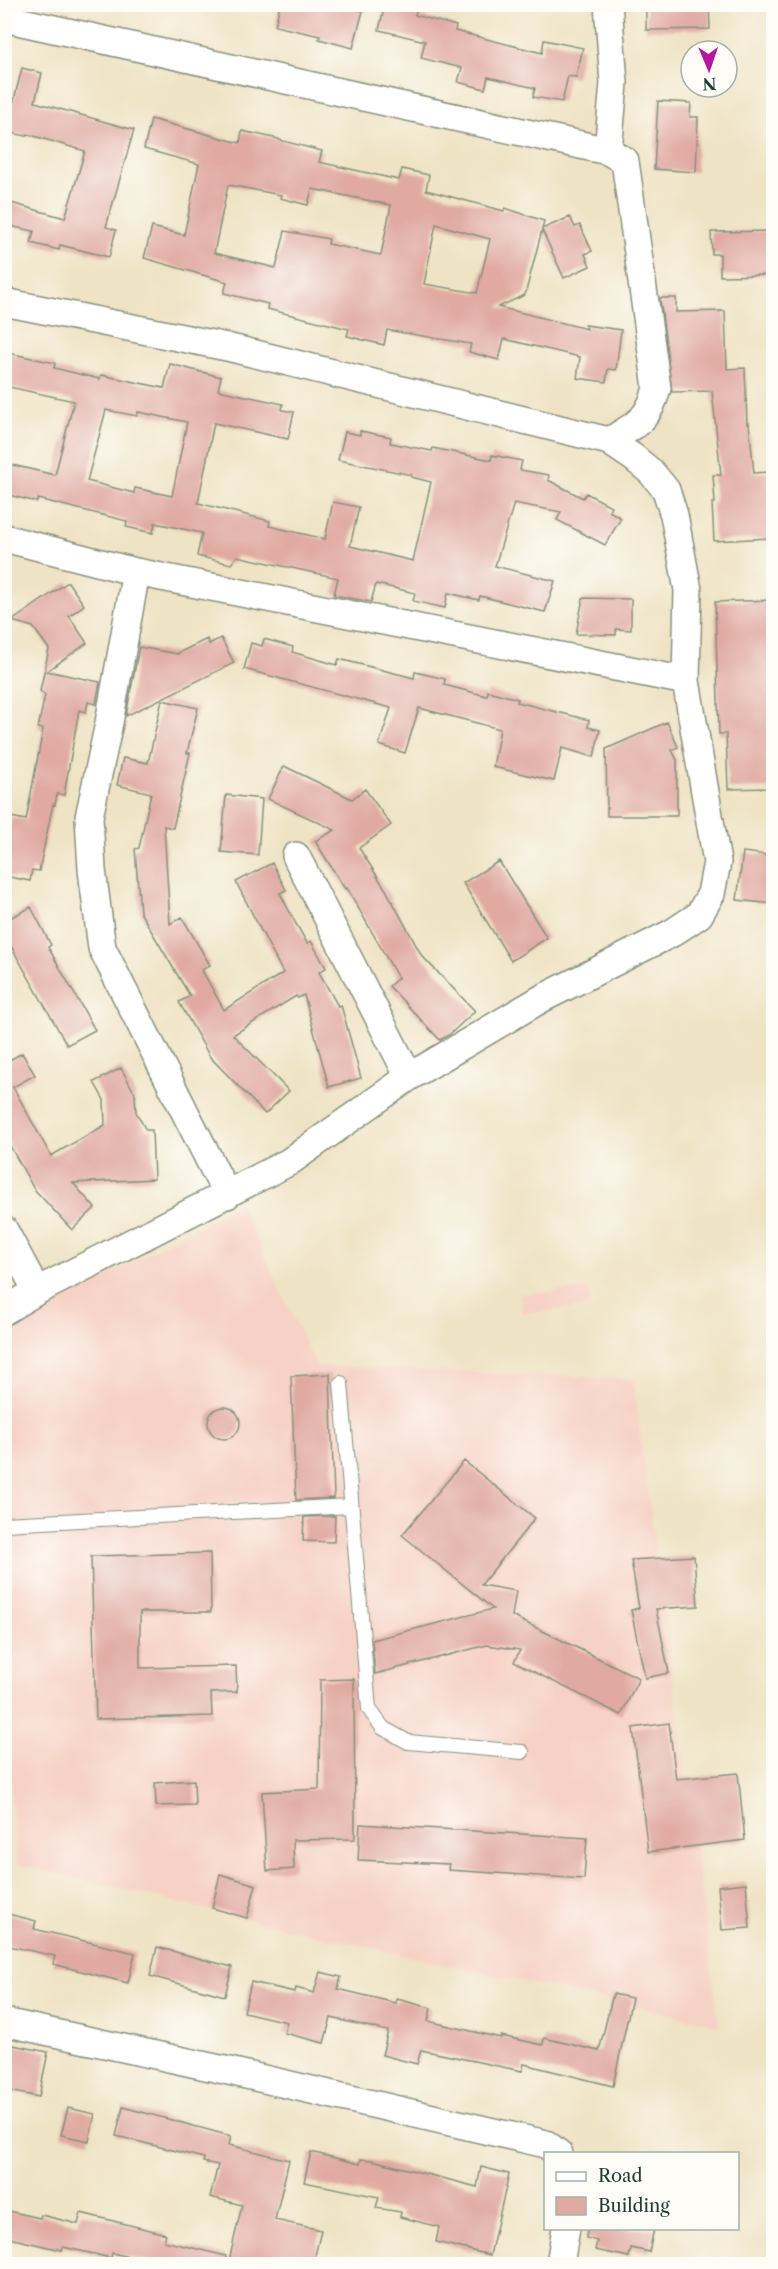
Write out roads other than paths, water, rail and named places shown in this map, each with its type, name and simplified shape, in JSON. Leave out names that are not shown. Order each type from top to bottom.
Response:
[{"type":"street","points":[[608,4],[614,83],[608,152]]},
{"type":"street","points":[[4,18],[608,152],[625,161],[657,388],[652,407],[636,425],[609,441]]},
{"type":"street","points":[[4,302],[227,347],[609,441],[634,458],[651,472],[666,490],[674,515],[688,590],[686,681],[717,862],[711,894],[699,915],[672,933],[540,999],[409,1077],[289,1162],[37,1291],[4,1311]]},
{"type":"street","points":[[4,538],[136,572],[686,681]]},
{"type":"street","points":[[136,572],[109,723],[89,817],[92,870],[102,948],[227,1195]]},
{"type":"street","points":[[296,856],[409,1077]]},
{"type":"street","points":[[4,1230],[37,1291]]},
{"type":"street","points":[[4,2022],[546,2144],[556,2152]]},
{"type":"street","points":[[560,2265],[566,2230]]},
{"type":"lane","points":[[341,1383],[369,1709],[383,1728],[408,1742],[522,1752]]},
{"type":"lane","points":[[4,1524],[351,1506]]}]
